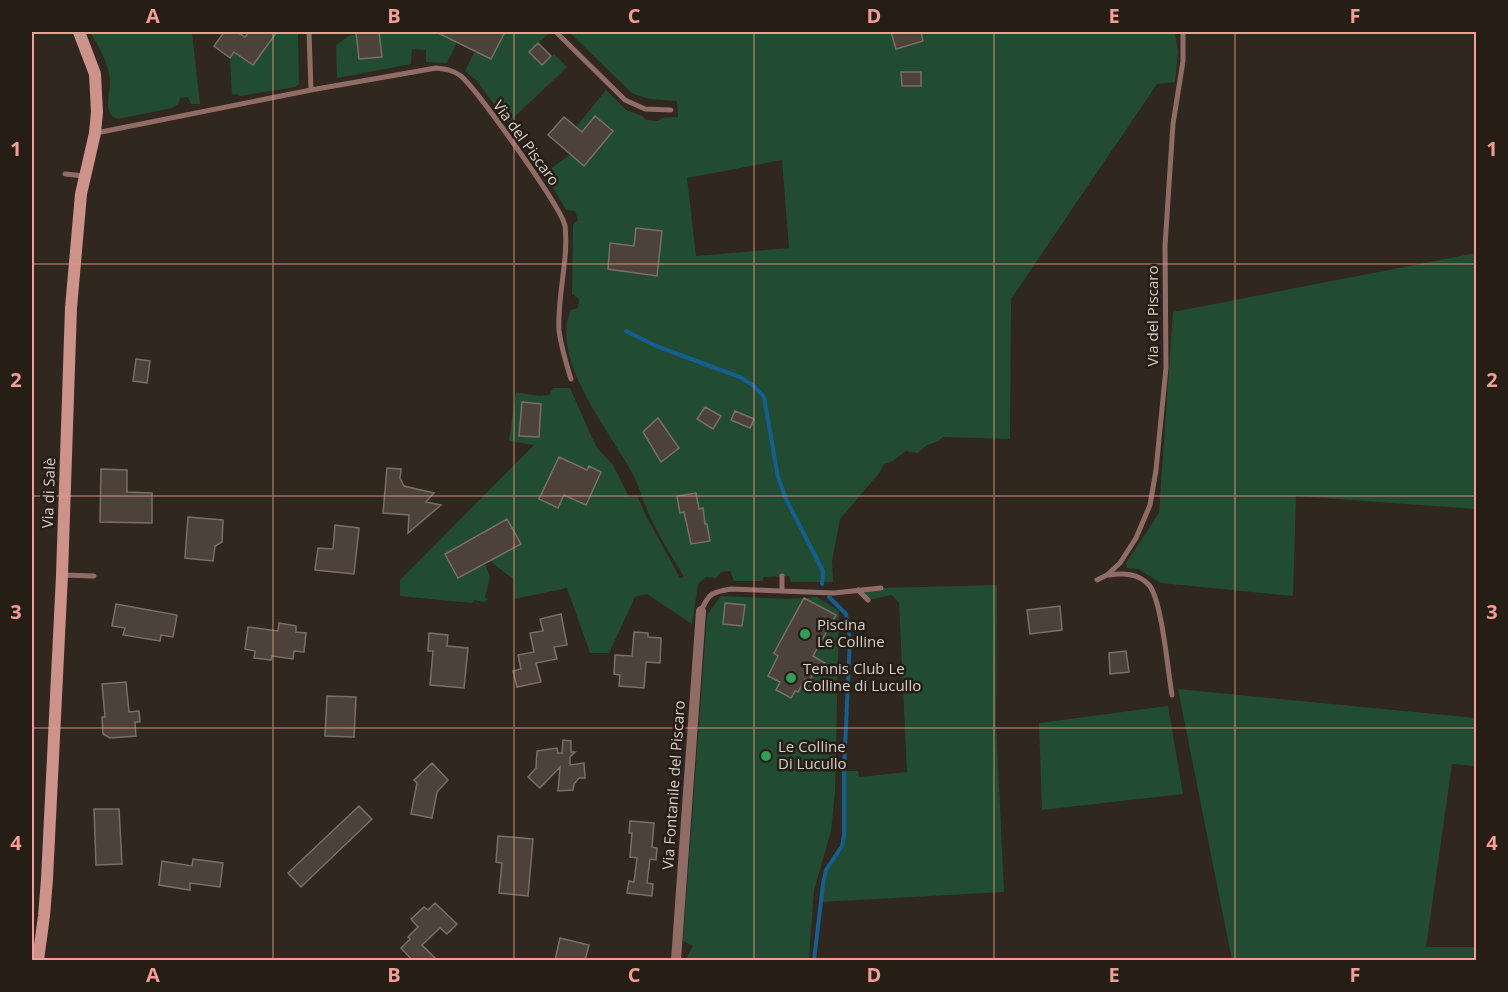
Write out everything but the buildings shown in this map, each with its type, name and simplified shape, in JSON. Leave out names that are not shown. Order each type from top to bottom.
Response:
[{"type":"main road","name":"Via di Salè","points":[[38,960],[45,897],[62,575],[71,308],[84,176],[95,133],[97,112],[96,83],[91,59],[79,32]]},
{"type":"street","name":"Via Fontanile del Piscaro","points":[[676,960],[701,611]]},
{"type":"lane","points":[[309,32],[311,90]]},
{"type":"lane","points":[[556,32],[626,100],[645,109],[671,110]]},
{"type":"lane","name":"Via del Piscaro","points":[[1097,580],[1107,576],[1120,563],[1136,538],[1150,505],[1156,470],[1166,368],[1165,246],[1173,124],[1184,61],[1183,32]]},
{"type":"lane","name":"Via del Piscaro","points":[[95,133],[436,68],[454,71],[470,85],[537,176],[563,220],[565,227],[559,329],[563,357],[571,379]]},
{"type":"lane","points":[[65,174],[84,176]]},
{"type":"lane","points":[[1107,576],[1124,573],[1133,575],[1151,588],[1158,608],[1172,695]]},
{"type":"lane","points":[[62,575],[94,576]]},
{"type":"lane","points":[[782,576],[782,591]]},
{"type":"lane","points":[[701,611],[706,600],[714,591],[730,589],[834,592],[881,588]]},
{"type":"lane","points":[[858,590],[868,600]]},
{"type":"green space","points":[[90,32],[192,32],[200,104],[191,104],[188,97],[180,98],[178,104],[172,108],[118,119],[113,117],[108,109],[110,80],[107,67]]},
{"type":"green space","points":[[277,32],[298,32],[299,84],[295,87],[240,96],[232,95],[230,58],[234,52],[253,65]]},
{"type":"green space","points":[[379,32],[448,32],[446,36],[457,42],[447,63],[426,62],[426,50],[412,49],[411,64],[337,78],[336,45],[356,34],[359,59],[381,57]]},
{"type":"green space","points":[[505,32],[545,32],[548,34],[529,52],[542,65],[554,54],[567,67],[508,123],[476,80],[465,71],[475,51],[491,59]]},
{"type":"green space","points":[[569,32],[1175,32],[1178,52],[1175,82],[1157,84],[1011,299],[1010,439],[943,437],[927,445],[918,453],[906,451],[893,461],[884,464],[880,472],[840,519],[832,561],[833,582],[791,582],[789,576],[764,577],[762,581],[734,581],[730,571],[721,572],[716,578],[706,577],[698,584],[692,624],[647,594],[635,597],[609,653],[590,653],[567,588],[514,599],[514,580],[490,561],[485,564],[490,577],[485,597],[488,600],[484,602],[475,600],[472,603],[400,596],[400,580],[534,445],[509,441],[516,392],[539,396],[549,395],[553,388],[570,388],[598,449],[613,465],[629,497],[637,495],[680,578],[684,577],[652,521],[635,478],[586,397],[568,351],[566,330],[571,310],[578,308],[579,299],[572,294],[573,225],[578,220],[575,211],[566,210],[546,176],[549,170],[571,154],[584,165],[613,132],[595,116],[581,132],[576,127],[606,90],[626,110],[646,120],[658,121],[662,118],[678,117],[677,101],[650,99],[633,94]],"holes":[[[782,160],[789,248],[696,256],[687,178]],[[637,228],[662,231],[657,275],[608,269],[611,244],[634,246]],[[522,403],[541,404],[539,437],[519,435]],[[658,419],[679,448],[661,462],[643,432]],[[559,457],[587,470],[589,466],[601,472],[586,505],[565,494],[558,508],[540,499]],[[696,493],[699,509],[703,508],[710,541],[686,528],[684,512],[680,513],[677,496]]]},
{"type":"green space","points":[[1476,253],[1476,509],[1296,496],[1293,596],[1161,583],[1138,569],[1127,568],[1126,563],[1159,513],[1173,312]]},
{"type":"green space","points":[[997,585],[996,722],[1004,892],[820,902],[826,870],[842,846],[844,771],[858,771],[859,777],[907,772],[899,603],[892,595],[868,600],[858,590]]},
{"type":"green space","name":"Le Colline Di Lucullo","points":[[721,596],[787,599],[817,597],[839,611],[835,792],[831,831],[814,890],[809,960],[685,960],[693,946],[683,941],[707,615]]},
{"type":"green space","points":[[1178,689],[1476,718],[1476,766],[1452,764],[1426,947],[1476,947],[1476,960],[1232,960]]},
{"type":"green space","points":[[1168,706],[1183,794],[1042,810],[1039,723]]},
{"type":"waterway","points":[[626,331],[656,346],[740,377],[754,386],[764,397],[778,477],[786,499],[823,571],[822,584]]},
{"type":"waterway","points":[[814,960],[826,870],[842,846],[844,835],[844,769],[850,639],[846,614],[829,597]]},
{"type":"place","name":"Piscina Le Colline","points":[[805,634]]},
{"type":"place","name":"Tennis Club Le Colline di Lucullo","points":[[791,678]]},
{"type":"place","name":"Le Colline Di Lucullo","points":[[766,756]]}]
